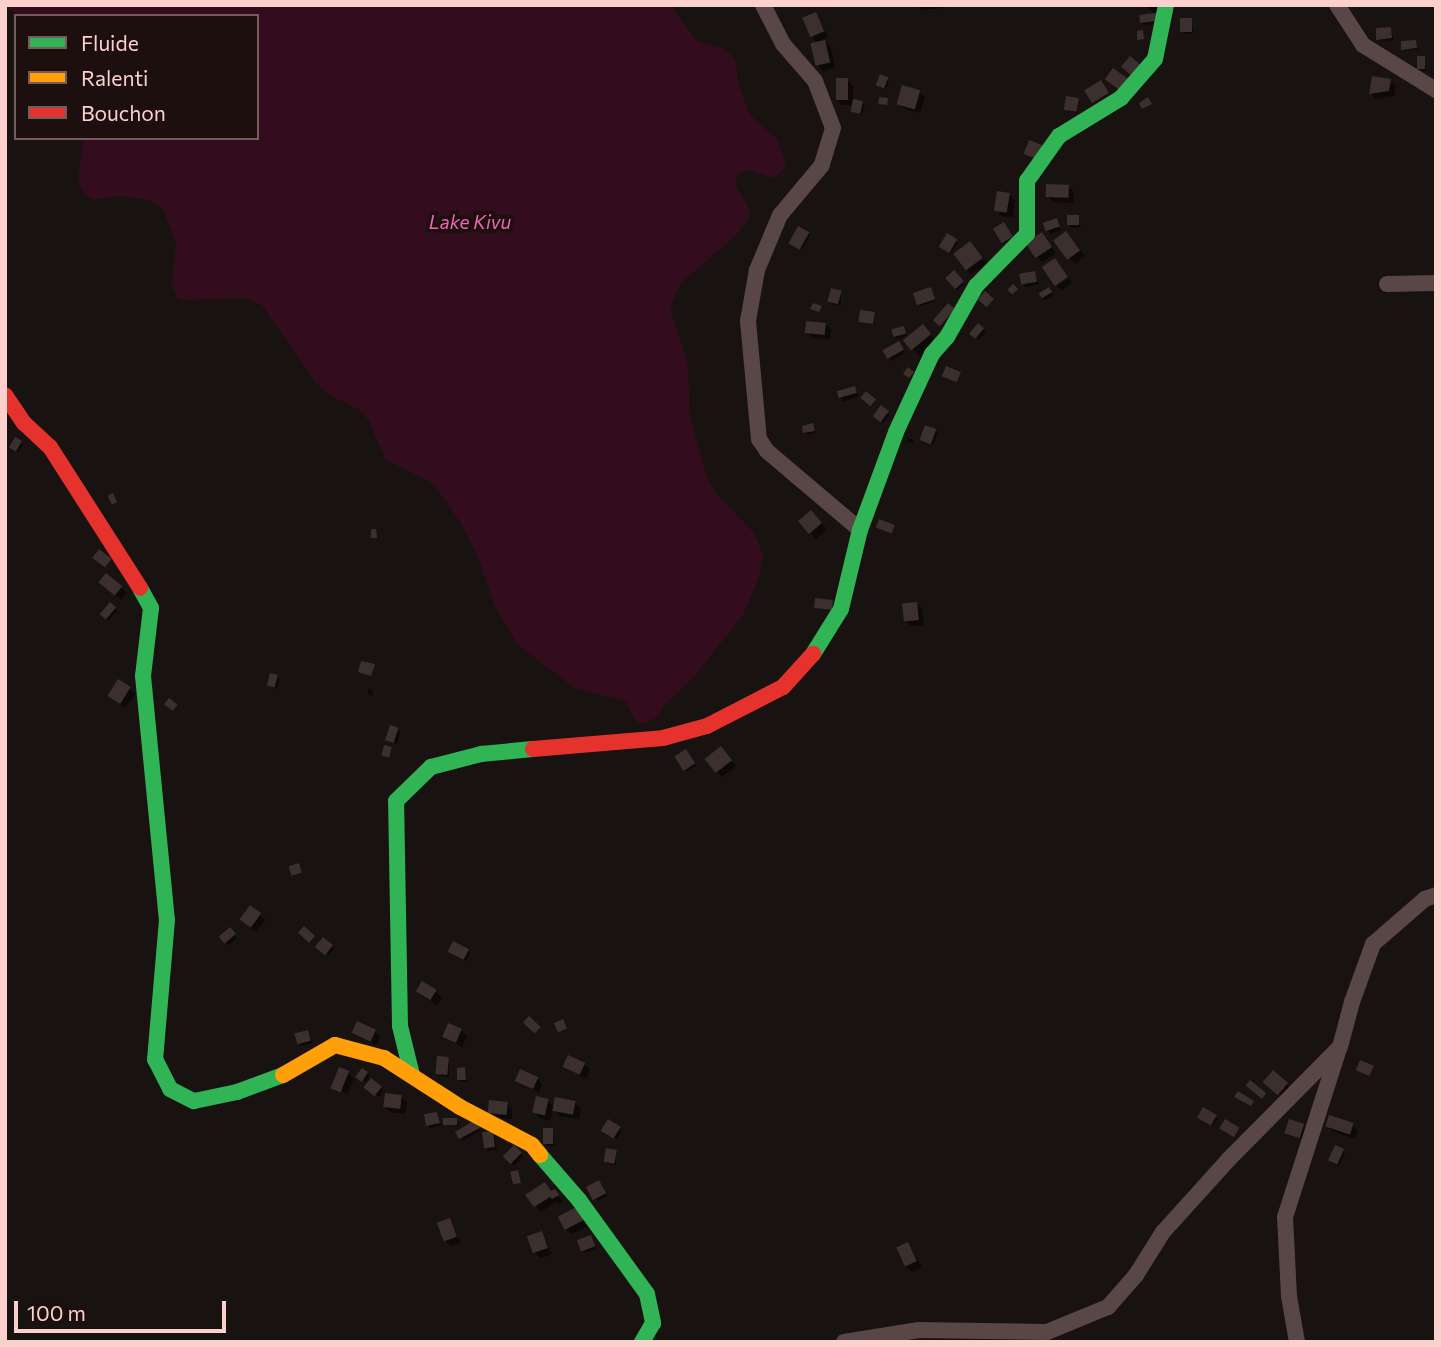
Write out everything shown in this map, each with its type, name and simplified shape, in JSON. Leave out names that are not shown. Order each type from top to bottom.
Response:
[{"type":"street","points":[[763,5],[783,44],[815,81],[834,128],[822,165],[780,215],[757,270],[748,321],[759,439],[767,450],[859,530]]},
{"type":"street","points":[[412,1075],[400,1026],[396,801],[431,767],[481,754],[663,738],[707,726],[783,687],[811,657],[841,609],[859,530],[896,432],[932,354],[947,337],[976,286],[1027,234],[1027,181],[1059,136],[1121,98],[1155,59],[1166,5]]},
{"type":"street","points":[[1337,5],[1363,45],[1436,90]]},
{"type":"street","points":[[1387,284],[1436,283]]},
{"type":"street","points":[[5,395],[24,423],[50,447],[134,576],[151,608],[143,676],[167,920],[155,1059],[170,1090],[194,1101],[237,1092],[296,1070],[335,1045],[384,1058],[460,1107],[532,1145],[579,1200],[647,1294],[653,1323],[642,1342]]},
{"type":"street","points":[[1297,1342],[1289,1296],[1284,1217],[1373,944],[1425,899],[1436,895]]},
{"type":"street","points":[[844,1342],[919,1330],[1047,1332],[1108,1307],[1136,1275],[1172,1222],[1228,1160],[1340,1047]]},
{"type":"water","name":"Lake Kivu","points":[[5,5],[670,5],[697,41],[722,48],[730,54],[736,62],[738,82],[750,115],[777,139],[786,163],[781,173],[772,178],[749,170],[740,172],[736,178],[737,188],[749,208],[749,218],[737,234],[680,284],[670,308],[688,365],[690,416],[707,477],[714,491],[754,533],[763,555],[759,577],[743,615],[693,678],[664,705],[658,717],[642,724],[635,720],[625,701],[576,689],[518,645],[495,607],[478,557],[463,527],[446,501],[429,481],[386,460],[369,421],[360,410],[328,394],[316,383],[262,305],[245,298],[177,298],[172,285],[176,243],[163,209],[148,200],[120,196],[92,200],[84,194],[78,180],[84,140],[259,140],[259,14],[18,14],[5,8]]},
{"type":"building","points":[[816,12],[824,31],[810,37],[802,18]]},
{"type":"building","points":[[1156,13],[1157,21],[1140,23],[1139,15]]},
{"type":"building","points":[[1180,18],[1192,18],[1192,32],[1180,32]]},
{"type":"building","points":[[1391,27],[1392,38],[1376,40],[1376,28]]},
{"type":"building","points":[[1143,30],[1144,39],[1137,40],[1137,31]]},
{"type":"building","points":[[825,40],[830,62],[816,66],[810,43]]},
{"type":"building","points":[[1416,40],[1417,48],[1401,50],[1401,41]]},
{"type":"building","points":[[1130,56],[1143,67],[1134,78],[1121,67]]},
{"type":"building","points":[[1417,56],[1425,56],[1425,69],[1417,69]]},
{"type":"building","points":[[1113,68],[1128,79],[1120,90],[1105,79]]},
{"type":"building","points":[[880,74],[888,77],[884,88],[876,85]]},
{"type":"building","points":[[1372,76],[1391,79],[1389,91],[1369,94]]},
{"type":"building","points":[[836,78],[848,78],[848,100],[836,100]]},
{"type":"building","points":[[1101,80],[1109,93],[1092,103],[1084,91]]},
{"type":"building","points":[[902,85],[920,90],[915,109],[896,104]]},
{"type":"building","points":[[1066,96],[1079,98],[1077,112],[1064,110]]},
{"type":"building","points":[[879,97],[888,98],[887,105],[878,104]]},
{"type":"building","points":[[1148,97],[1152,104],[1142,109],[1139,103]]},
{"type":"building","points":[[853,99],[863,101],[860,114],[851,112]]},
{"type":"building","points":[[1029,140],[1042,145],[1037,159],[1024,154]]},
{"type":"building","points":[[1046,184],[1069,185],[1069,198],[1046,197]]},
{"type":"building","points":[[997,191],[1010,193],[1007,213],[994,211]]},
{"type":"building","points":[[1067,215],[1079,215],[1079,225],[1067,225]]},
{"type":"building","points":[[1057,218],[1060,227],[1046,231],[1043,223]]},
{"type":"building","points":[[1004,222],[1013,237],[1002,243],[993,229]]},
{"type":"building","points":[[798,226],[809,232],[800,250],[788,243]]},
{"type":"building","points":[[1066,231],[1080,250],[1067,260],[1053,240]]},
{"type":"building","points":[[1042,232],[1052,247],[1035,258],[1025,243]]},
{"type":"building","points":[[947,233],[957,239],[949,253],[939,247]]},
{"type":"building","points":[[970,241],[983,258],[966,270],[953,254]]},
{"type":"building","points":[[1055,258],[1068,277],[1055,286],[1042,267]]},
{"type":"building","points":[[954,270],[964,281],[955,289],[945,278]]},
{"type":"building","points":[[1035,271],[1037,282],[1021,285],[1019,274]]},
{"type":"building","points":[[1013,284],[1018,289],[1012,295],[1007,290]]},
{"type":"building","points":[[931,287],[935,299],[917,305],[913,293]]},
{"type":"building","points":[[1049,287],[1052,292],[1042,298],[1039,293]]},
{"type":"building","points":[[831,288],[842,291],[838,304],[827,302]]},
{"type":"building","points":[[985,291],[994,299],[987,307],[978,299]]},
{"type":"building","points":[[813,303],[822,306],[819,312],[810,309]]},
{"type":"building","points":[[948,303],[955,309],[940,326],[933,320]]},
{"type":"building","points":[[860,310],[875,312],[873,324],[858,322]]},
{"type":"building","points":[[806,321],[826,323],[825,335],[805,333]]},
{"type":"building","points":[[978,323],[984,328],[975,339],[969,334]]},
{"type":"building","points":[[923,324],[931,334],[911,350],[903,340]]},
{"type":"building","points":[[904,326],[906,334],[893,337],[891,329]]},
{"type":"building","points":[[899,341],[904,350],[887,359],[882,350]]},
{"type":"building","points":[[946,366],[961,372],[957,382],[942,376]]},
{"type":"building","points":[[908,367],[914,372],[909,378],[903,374]]},
{"type":"building","points":[[855,386],[857,393],[839,398],[837,391]]},
{"type":"building","points":[[866,391],[876,399],[870,406],[860,398]]},
{"type":"building","points":[[881,405],[889,411],[881,422],[873,416]]},
{"type":"building","points":[[813,423],[815,431],[803,433],[802,426]]},
{"type":"building","points":[[925,425],[936,429],[931,444],[920,440]]},
{"type":"building","points":[[15,437],[22,441],[16,451],[9,447]]},
{"type":"building","points":[[113,493],[117,502],[112,505],[108,495]]},
{"type":"building","points":[[811,510],[822,523],[809,534],[798,521]]},
{"type":"building","points":[[879,519],[895,525],[892,533],[876,527]]},
{"type":"building","points":[[371,529],[376,529],[377,538],[371,538]]},
{"type":"building","points":[[99,549],[112,559],[105,568],[92,558]]},
{"type":"building","points":[[106,573],[122,586],[115,596],[98,582]]},
{"type":"building","points":[[815,598],[833,600],[832,610],[814,608]]},
{"type":"building","points":[[110,602],[116,607],[106,619],[100,614]]},
{"type":"building","points":[[917,602],[919,620],[904,621],[902,604]]},
{"type":"building","points":[[361,661],[375,664],[371,676],[358,672]]},
{"type":"building","points":[[270,673],[278,675],[275,688],[267,686]]},
{"type":"building","points":[[118,679],[131,687],[120,704],[107,696]]},
{"type":"building","points":[[169,698],[178,705],[173,711],[164,704]]},
{"type":"building","points":[[390,725],[399,728],[394,743],[385,740]]},
{"type":"building","points":[[384,745],[392,747],[389,758],[381,756]]},
{"type":"building","points":[[721,746],[732,760],[716,773],[704,759]]},
{"type":"building","points":[[686,749],[695,763],[684,771],[674,757]]},
{"type":"building","points":[[299,863],[302,873],[291,876],[288,866]]},
{"type":"building","points":[[250,905],[261,913],[251,928],[239,920]]},
{"type":"building","points":[[304,926],[315,936],[309,943],[298,933]]},
{"type":"building","points":[[230,927],[236,934],[225,944],[219,937]]},
{"type":"building","points":[[323,937],[333,945],[325,955],[315,947]]},
{"type":"building","points":[[453,941],[469,949],[464,960],[448,952]]},
{"type":"building","points":[[422,981],[437,990],[430,1000],[416,991]]},
{"type":"building","points":[[529,1016],[541,1027],[535,1033],[523,1023]]},
{"type":"building","points":[[563,1019],[567,1028],[558,1032],[554,1023]]},
{"type":"building","points":[[357,1021],[376,1030],[371,1042],[352,1033]]},
{"type":"building","points":[[448,1023],[462,1029],[456,1043],[442,1037]]},
{"type":"building","points":[[308,1030],[311,1041],[297,1044],[294,1034]]},
{"type":"building","points":[[568,1055],[585,1063],[580,1075],[563,1067]]},
{"type":"building","points":[[437,1056],[449,1057],[447,1075],[435,1074]]},
{"type":"building","points":[[1360,1060],[1374,1066],[1370,1076],[1356,1070]]},
{"type":"building","points":[[339,1067],[349,1071],[341,1092],[330,1088]]},
{"type":"building","points":[[465,1067],[466,1080],[457,1080],[457,1068]]},
{"type":"building","points":[[362,1068],[368,1072],[362,1082],[355,1077]]},
{"type":"building","points":[[520,1069],[538,1077],[533,1089],[515,1081]]},
{"type":"building","points":[[1273,1070],[1288,1083],[1278,1095],[1263,1082]]},
{"type":"building","points":[[371,1078],[382,1087],[374,1096],[363,1087]]},
{"type":"building","points":[[1250,1080],[1266,1093],[1262,1099],[1246,1085]]},
{"type":"building","points":[[1238,1091],[1254,1101],[1251,1106],[1234,1097]]},
{"type":"building","points":[[385,1093],[402,1095],[400,1109],[383,1107]]},
{"type":"building","points":[[536,1096],[549,1099],[545,1115],[532,1113]]},
{"type":"building","points":[[555,1097],[576,1101],[573,1115],[552,1111]]},
{"type":"building","points":[[489,1100],[508,1102],[507,1115],[488,1113]]},
{"type":"building","points":[[1203,1107],[1217,1115],[1211,1125],[1197,1117]]},
{"type":"building","points":[[437,1112],[440,1123],[426,1126],[424,1114]]},
{"type":"building","points":[[1329,1115],[1354,1123],[1350,1134],[1325,1126]]},
{"type":"building","points":[[443,1118],[457,1118],[457,1125],[443,1125]]},
{"type":"building","points":[[608,1119],[621,1127],[613,1139],[601,1131]]},
{"type":"building","points":[[1225,1119],[1240,1128],[1234,1137],[1219,1128]]},
{"type":"building","points":[[1289,1119],[1304,1124],[1300,1138],[1284,1133]]},
{"type":"building","points":[[475,1120],[480,1128],[459,1139],[455,1132]]},
{"type":"building","points":[[543,1128],[553,1128],[553,1144],[543,1144]]},
{"type":"building","points":[[493,1131],[495,1147],[484,1148],[482,1132]]},
{"type":"building","points":[[514,1145],[522,1153],[510,1164],[503,1156]]},
{"type":"building","points":[[1335,1145],[1344,1149],[1337,1165],[1328,1161]]},
{"type":"building","points":[[606,1148],[617,1150],[614,1164],[604,1162]]},
{"type":"building","points":[[518,1170],[521,1183],[513,1184],[510,1172]]},
{"type":"building","points":[[599,1180],[606,1193],[593,1200],[586,1187]]},
{"type":"building","points":[[545,1182],[551,1191],[555,1189],[559,1195],[534,1207],[525,1195]]},
{"type":"building","points":[[578,1206],[585,1219],[565,1230],[558,1217]]},
{"type":"building","points":[[450,1218],[457,1237],[444,1242],[437,1223]]},
{"type":"building","points":[[542,1231],[548,1248],[533,1253],[527,1236]]},
{"type":"building","points":[[591,1235],[595,1246],[581,1251],[577,1240]]},
{"type":"building","points":[[908,1242],[917,1261],[905,1267],[896,1247]]},
{"type":"traffic: fast","points":[[813,654],[841,609],[860,530],[896,432],[932,354],[947,337],[976,286],[1027,234],[1027,181],[1059,136],[1121,98],[1155,59],[1166,5]]},
{"type":"traffic: fast","points":[[140,588],[151,608],[143,676],[167,920],[155,1059],[170,1089],[194,1101],[237,1092],[283,1075]]},
{"type":"traffic: fast","points":[[412,1075],[400,1026],[396,801],[431,767],[481,754],[533,749]]},
{"type":"traffic: fast","points":[[540,1155],[579,1200],[647,1294],[653,1323],[642,1342]]},
{"type":"traffic: slow","points":[[283,1075],[335,1045],[384,1058],[460,1107],[532,1145],[540,1155]]},
{"type":"traffic: jam","points":[[5,395],[24,423],[50,447],[140,588]]},
{"type":"traffic: jam","points":[[533,749],[663,738],[707,726],[783,687],[813,654]]}]
